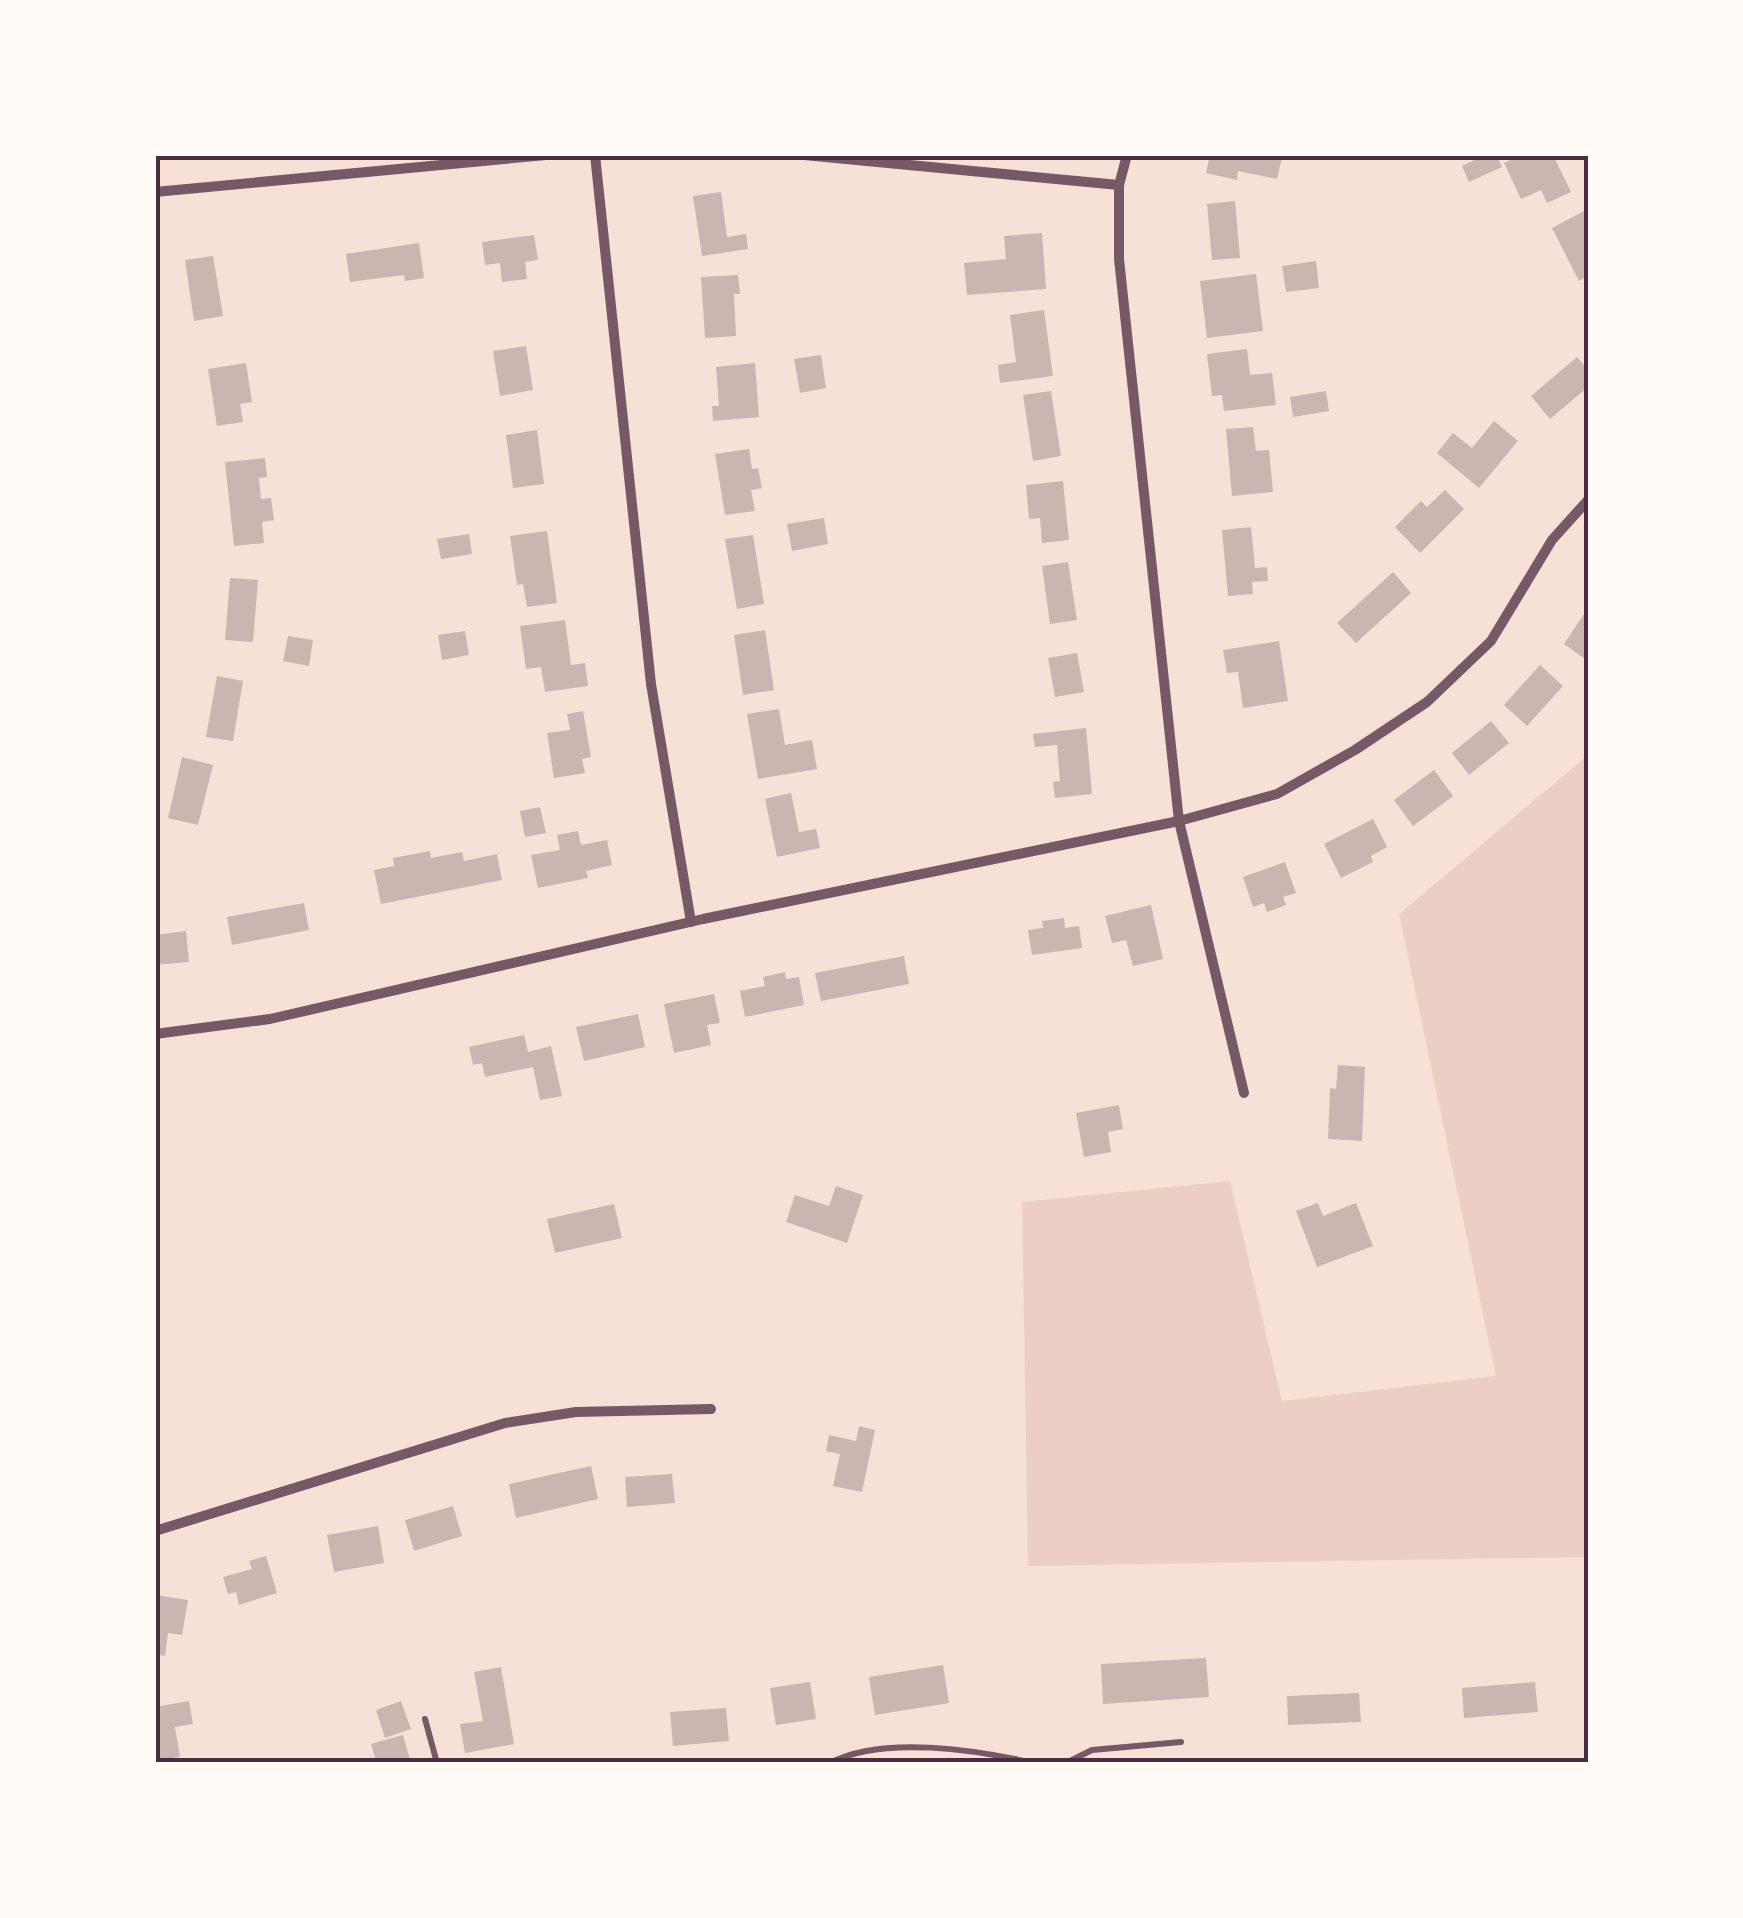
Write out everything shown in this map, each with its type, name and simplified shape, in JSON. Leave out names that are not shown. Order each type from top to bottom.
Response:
[{"type":"street","points":[[155,192],[546,155]]},
{"type":"street","points":[[595,155],[651,684],[690,922]]},
{"type":"street","points":[[804,155],[1119,184]]},
{"type":"street","points":[[1128,155],[1119,184],[1119,259],[1178,821],[1244,1092]]},
{"type":"street","points":[[155,1034],[270,1019],[690,922],[1178,821],[1277,794],[1355,750],[1427,702],[1491,641],[1552,540],[1588,500]]},
{"type":"street","points":[[155,1531],[504,1423],[576,1412],[711,1408]]},
{"type":"lane","points":[[425,1719],[437,1763]]},
{"type":"lane","points":[[1066,1763],[1092,1750],[1182,1742]]},
{"type":"lane","points":[[830,1763],[864,1751],[914,1747],[994,1754],[1033,1763]]},
{"type":"shaded area","points":[[1588,755],[1588,1557],[1028,1566],[1022,1202],[1230,1181],[1282,1401],[1496,1376],[1399,914]]},
{"type":"building","points":[[1210,155],[1282,158],[1277,179],[1238,171],[1237,180],[1206,173]]},
{"type":"building","points":[[1485,155],[1496,155],[1502,167],[1469,182],[1462,166]]},
{"type":"building","points":[[1521,155],[1553,155],[1571,192],[1547,203],[1541,190],[1521,199],[1504,163]]},
{"type":"building","points":[[721,192],[727,237],[746,234],[748,249],[702,256],[693,196]]},
{"type":"building","points":[[1235,201],[1240,258],[1212,260],[1207,204]]},
{"type":"building","points":[[1588,209],[1588,276],[1579,281],[1552,228]]},
{"type":"building","points":[[1042,233],[1046,289],[967,295],[964,263],[1006,259],[1004,236]]},
{"type":"building","points":[[534,235],[538,260],[525,262],[527,279],[502,282],[500,263],[485,265],[482,242]]},
{"type":"building","points":[[419,243],[424,278],[405,281],[404,275],[350,282],[346,254]]},
{"type":"building","points":[[213,256],[223,316],[194,321],[185,260]]},
{"type":"building","points":[[1316,261],[1319,288],[1286,292],[1282,266]]},
{"type":"building","points":[[1256,274],[1263,331],[1207,338],[1200,281]]},
{"type":"building","points":[[738,275],[740,294],[734,294],[736,336],[705,338],[701,277]]},
{"type":"building","points":[[1044,310],[1053,376],[1000,383],[998,365],[1016,362],[1010,315]]},
{"type":"building","points":[[526,346],[533,390],[500,396],[493,351]]},
{"type":"building","points":[[1247,349],[1250,375],[1272,373],[1276,405],[1224,411],[1222,395],[1212,396],[1207,354]]},
{"type":"building","points":[[821,355],[826,388],[800,393],[794,359]]},
{"type":"building","points":[[1577,357],[1588,370],[1588,387],[1550,419],[1531,396]]},
{"type":"building","points":[[246,363],[252,402],[240,404],[243,422],[217,426],[208,369]]},
{"type":"building","points":[[755,363],[759,417],[713,421],[712,406],[719,406],[716,367]]},
{"type":"building","points":[[1051,391],[1061,456],[1033,461],[1023,395]]},
{"type":"building","points":[[1326,391],[1329,411],[1293,417],[1290,397]]},
{"type":"building","points":[[1494,421],[1518,441],[1479,488],[1437,453],[1453,433],[1472,448]]},
{"type":"building","points":[[1253,427],[1256,451],[1269,450],[1273,492],[1232,496],[1226,429]]},
{"type":"building","points":[[537,430],[544,484],[513,488],[506,435]]},
{"type":"building","points":[[749,449],[752,469],[758,468],[762,488],[751,490],[755,511],[725,515],[715,454]]},
{"type":"building","points":[[265,458],[267,477],[259,478],[261,499],[271,498],[274,520],[262,522],[264,543],[234,546],[225,462]]},
{"type":"building","points":[[1063,481],[1069,540],[1042,543],[1040,518],[1029,519],[1026,485]]},
{"type":"building","points":[[1445,490],[1464,509],[1420,553],[1395,527],[1421,501],[1427,507]]},
{"type":"building","points":[[824,518],[828,544],[792,551],[787,524]]},
{"type":"building","points":[[1251,527],[1255,568],[1267,567],[1268,581],[1252,582],[1253,594],[1228,596],[1222,530]]},
{"type":"building","points":[[547,531],[557,603],[527,607],[523,584],[517,585],[510,536]]},
{"type":"building","points":[[469,534],[472,554],[441,559],[437,539]]},
{"type":"building","points":[[753,535],[764,604],[737,609],[725,539]]},
{"type":"building","points":[[1068,562],[1077,620],[1050,624],[1042,566]]},
{"type":"building","points":[[1393,572],[1411,593],[1356,643],[1337,623]]},
{"type":"building","points":[[230,578],[258,580],[253,642],[225,640]]},
{"type":"building","points":[[1588,608],[1588,661],[1564,644]]},
{"type":"building","points":[[565,620],[571,665],[585,663],[588,686],[545,692],[541,667],[526,669],[520,626]]},
{"type":"building","points":[[765,630],[774,690],[743,695],[734,635]]},
{"type":"building","points":[[465,631],[469,655],[442,660],[438,635]]},
{"type":"building","points":[[288,636],[313,640],[309,666],[283,661]]},
{"type":"building","points":[[1279,641],[1288,701],[1243,708],[1238,672],[1227,673],[1223,650]]},
{"type":"building","points":[[1077,653],[1084,692],[1055,697],[1048,658]]},
{"type":"building","points":[[1540,665],[1563,686],[1527,726],[1504,705]]},
{"type":"building","points":[[217,676],[243,681],[233,741],[206,737]]},
{"type":"building","points":[[779,709],[785,745],[812,740],[817,769],[758,779],[747,714]]},
{"type":"building","points":[[583,711],[591,757],[582,759],[585,773],[554,778],[547,733],[570,730],[567,714]]},
{"type":"building","points":[[1491,721],[1509,743],[1469,775],[1452,753]]},
{"type":"building","points":[[1086,728],[1092,794],[1055,798],[1053,782],[1060,781],[1057,745],[1035,747],[1033,734]]},
{"type":"building","points":[[182,757],[213,765],[198,825],[168,818]]},
{"type":"building","points":[[1434,770],[1453,796],[1413,826],[1394,800]]},
{"type":"building","points":[[791,793],[799,832],[816,829],[820,848],[777,857],[765,799]]},
{"type":"building","points":[[540,807],[546,833],[525,837],[520,811]]},
{"type":"building","points":[[1373,819],[1387,847],[1371,856],[1373,862],[1341,878],[1324,844]]},
{"type":"building","points":[[578,831],[581,845],[607,840],[612,865],[586,871],[588,878],[538,888],[531,855],[560,850],[557,835]]},
{"type":"building","points":[[430,851],[431,858],[462,852],[464,861],[497,854],[502,880],[381,904],[374,870],[394,866],[393,858]]},
{"type":"building","points":[[1285,862],[1296,893],[1283,897],[1286,905],[1267,912],[1264,903],[1253,907],[1243,877]]},
{"type":"building","points":[[304,903],[309,930],[232,945],[227,917]]},
{"type":"building","points":[[1151,905],[1163,959],[1133,966],[1126,940],[1112,943],[1105,916]]},
{"type":"building","points":[[1064,918],[1065,928],[1079,926],[1082,948],[1032,955],[1028,930],[1043,928],[1042,921]]},
{"type":"building","points":[[186,931],[189,962],[155,965],[155,935]]},
{"type":"building","points":[[904,956],[909,984],[821,1001],[815,973]]},
{"type":"building","points":[[785,972],[786,979],[799,977],[804,1005],[745,1017],[740,991],[765,986],[763,977]]},
{"type":"building","points":[[714,994],[720,1023],[707,1025],[711,1045],[674,1053],[664,1004]]},
{"type":"building","points":[[638,1014],[645,1047],[584,1061],[576,1027]]},
{"type":"building","points":[[524,1035],[528,1052],[551,1046],[562,1096],[540,1100],[533,1067],[485,1077],[482,1063],[473,1065],[469,1047]]},
{"type":"building","points":[[1338,1065],[1365,1067],[1362,1141],[1328,1139],[1330,1088],[1336,1089]]},
{"type":"building","points":[[1119,1105],[1123,1129],[1108,1132],[1111,1152],[1084,1157],[1076,1113]]},
{"type":"building","points":[[836,1186],[863,1195],[847,1243],[786,1222],[795,1195],[829,1206]]},
{"type":"building","points":[[1318,1203],[1323,1216],[1356,1203],[1373,1246],[1317,1267],[1296,1211]]},
{"type":"building","points":[[614,1204],[622,1238],[555,1253],[547,1219]]},
{"type":"building","points":[[859,1426],[875,1430],[862,1492],[833,1486],[840,1454],[826,1451],[829,1435],[856,1441]]},
{"type":"building","points":[[591,1466],[598,1499],[516,1518],[509,1484]]},
{"type":"building","points":[[672,1474],[675,1503],[627,1507],[625,1477]]},
{"type":"building","points":[[453,1506],[462,1536],[414,1551],[405,1520]]},
{"type":"building","points":[[378,1526],[384,1563],[334,1572],[327,1535]]},
{"type":"building","points":[[266,1556],[277,1593],[239,1605],[236,1592],[228,1594],[223,1577],[252,1569],[249,1561]]},
{"type":"building","points":[[155,1595],[188,1600],[182,1635],[168,1633],[165,1656],[155,1654]]},
{"type":"building","points":[[1206,1658],[1209,1697],[1103,1704],[1101,1664]]},
{"type":"building","points":[[943,1665],[949,1703],[875,1715],[869,1677]]},
{"type":"building","points":[[501,1667],[514,1744],[465,1753],[460,1724],[483,1721],[474,1672]]},
{"type":"building","points":[[810,1682],[816,1719],[776,1725],[770,1688]]},
{"type":"building","points":[[1535,1682],[1538,1712],[1464,1718],[1462,1688]]},
{"type":"building","points":[[1359,1693],[1361,1722],[1288,1725],[1287,1696]]},
{"type":"building","points":[[189,1701],[193,1724],[175,1727],[180,1757],[155,1761],[155,1707]]},
{"type":"building","points":[[401,1701],[411,1729],[385,1738],[376,1710]]},
{"type":"building","points":[[726,1708],[729,1741],[673,1746],[670,1712]]},
{"type":"building","points":[[403,1735],[411,1763],[377,1763],[371,1744]]}]
